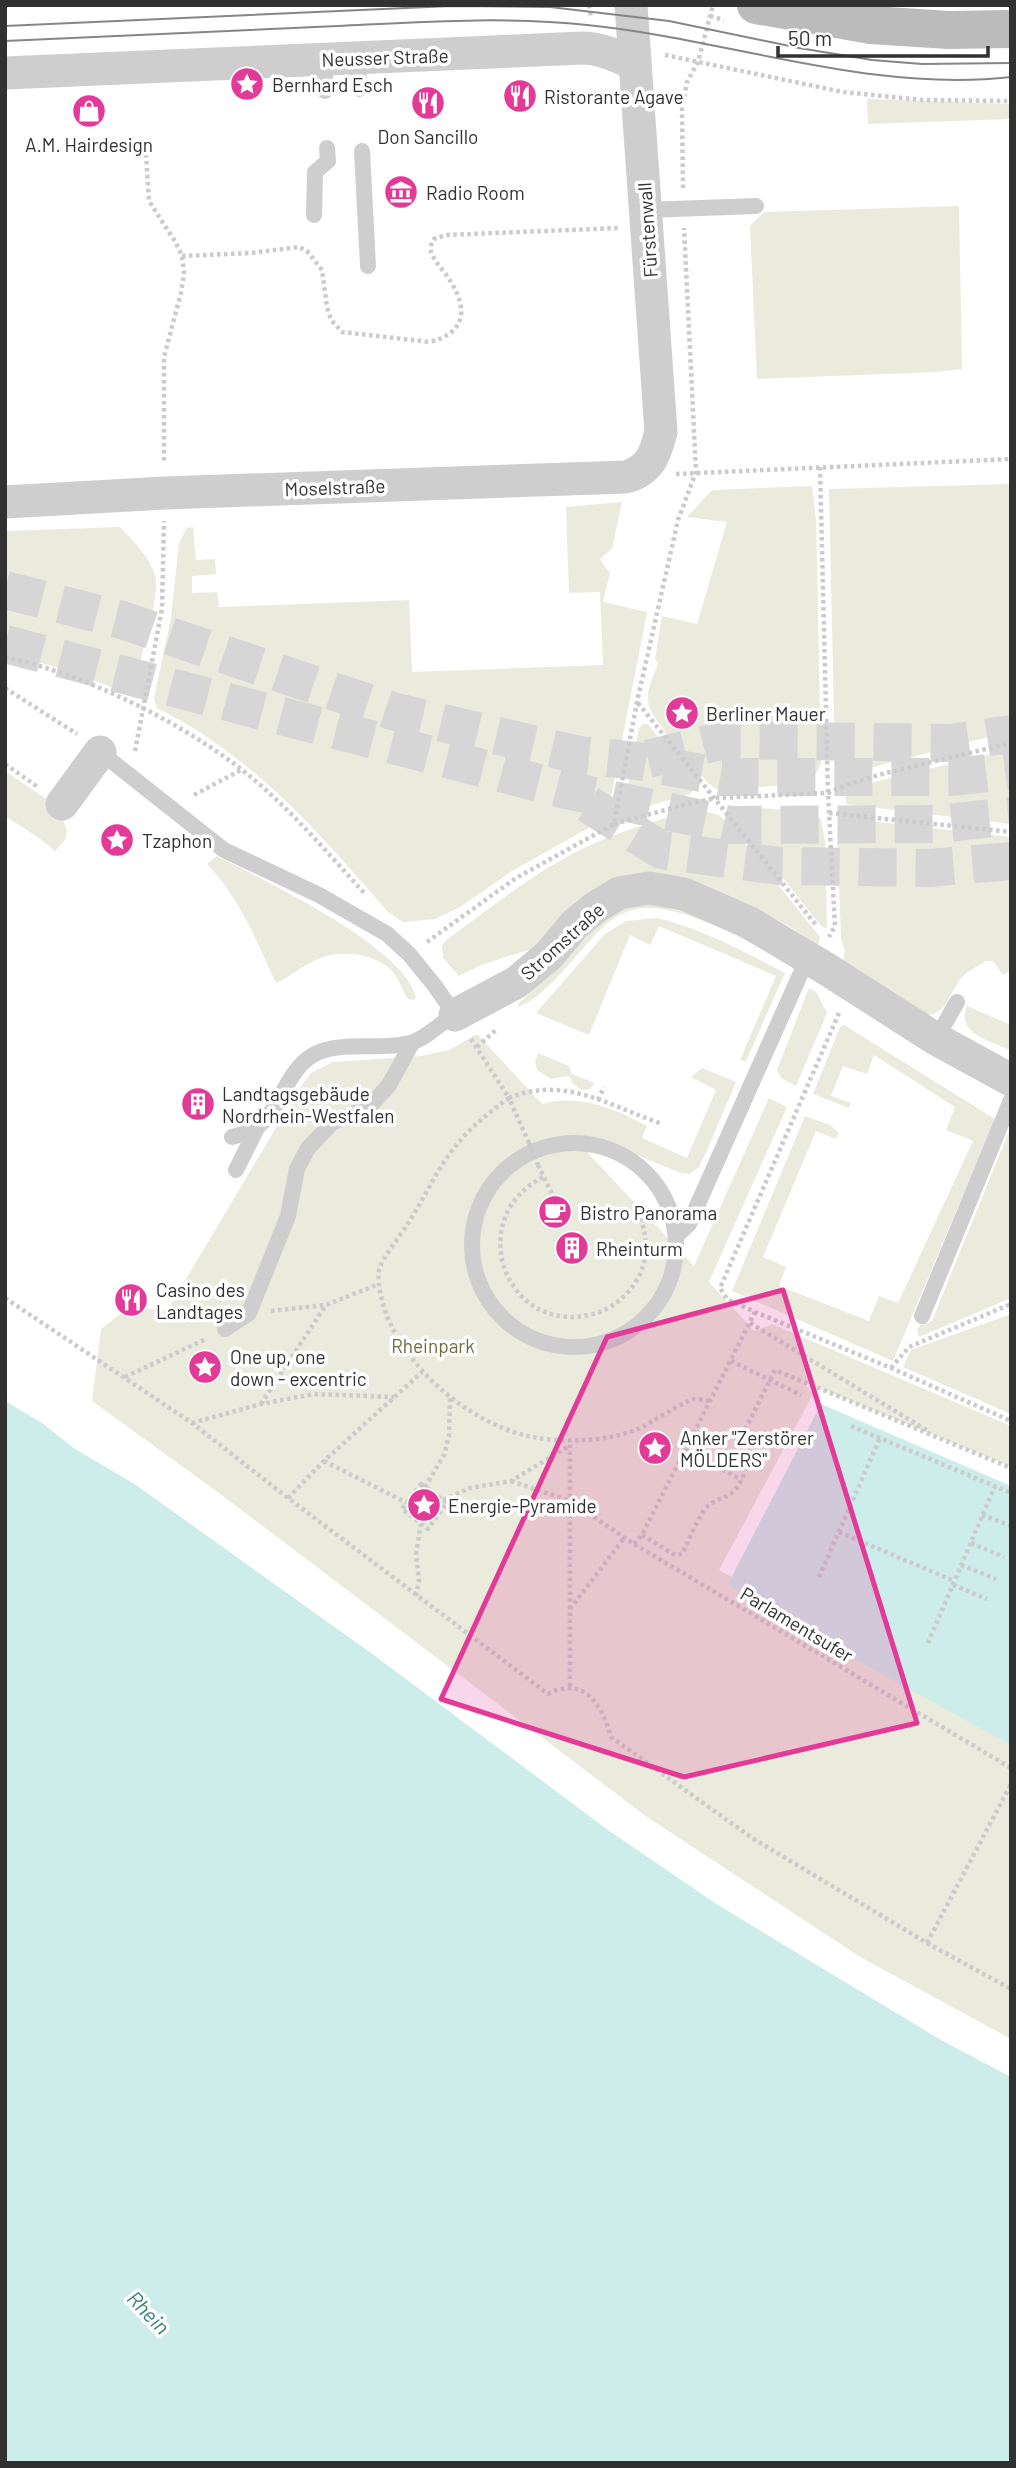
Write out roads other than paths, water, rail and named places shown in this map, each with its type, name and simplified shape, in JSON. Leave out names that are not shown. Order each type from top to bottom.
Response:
[{"type":"street","name":"Fürstenwall","points":[[631,5],[661,432],[648,463]]},
{"type":"street","points":[[740,13],[949,30],[1011,29]]},
{"type":"street","name":"Neusser Straße","points":[[5,73],[359,74],[583,48],[593,48],[635,64]]},
{"type":"street","name":"Moselstraße","points":[[5,502],[165,493],[626,477],[648,463]]},
{"type":"street","points":[[62,804],[100,752]]},
{"type":"street","name":"Stromstraße","points":[[455,1015],[517,982],[549,955],[574,925],[619,893],[649,888],[684,894],[748,922],[936,1039],[1011,1080]]},
{"type":"lane","points":[[314,215],[315,173],[328,161],[327,148]]},
{"type":"lane","points":[[362,151],[368,266]]},
{"type":"lane","points":[[647,218],[683,209],[756,206]]},
{"type":"lane","points":[[100,752],[224,850],[319,895],[374,926],[409,954],[455,1015],[438,1024],[424,1038],[412,1043],[382,1048],[353,1047],[313,1055],[302,1063],[289,1079],[258,1126],[236,1170]]},
{"type":"lane","points":[[676,1236],[664,1198],[653,1181],[639,1167],[604,1148],[565,1143],[527,1154],[496,1180],[484,1196],[477,1214],[472,1234],[472,1254],[476,1273],[495,1309],[508,1323],[543,1343],[583,1347],[621,1336],[638,1325],[664,1294],[676,1256],[676,1236],[690,1224],[817,963]]},
{"type":"lane","points":[[936,1039],[957,1002]]},
{"type":"lane","points":[[225,1329],[249,1313],[288,1216],[297,1168],[308,1147],[332,1123],[369,1107],[389,1085],[412,1043]]},
{"type":"lane","points":[[922,1315],[1011,1100]]},
{"type":"lane","points":[[232,1137],[258,1126]]},
{"type":"water","name":"Rhein","points":[[5,1401],[42,1423],[75,1449],[133,1483],[371,1653],[608,1830],[718,1905],[941,2040],[1011,2077],[1011,2463],[5,2463]]},
{"type":"water","points":[[821,1404],[1011,1486],[1011,1745],[761,1608],[728,1584]]},
{"type":"tunnel","points":[[5,590],[122,620],[392,711],[579,755],[637,761],[722,777],[954,777],[1011,770]]},
{"type":"tunnel","points":[[5,644],[566,790],[731,825],[940,824],[1011,816]]},
{"type":"tunnel","points":[[648,759],[724,740],[951,743],[1011,734]]},
{"type":"tunnel","points":[[588,804],[661,850],[779,866],[929,868],[1011,861]]},
{"type":"tram line","points":[[5,26],[451,6],[550,7],[669,21],[872,60],[922,64],[1011,63]]},
{"type":"tram line","points":[[5,41],[431,22],[556,22],[640,32],[798,62],[904,78],[957,80],[1011,77]]},
{"type":"place","name":"Bernhard Esch","points":[[247,84]]},
{"type":"place","name":"Ristorante Agave","points":[[520,96]]},
{"type":"place","name":"Don Sancillo","points":[[428,103]]},
{"type":"place","name":"A.M. Hairdesign","points":[[89,111]]},
{"type":"place","name":"Radio Room","points":[[401,192]]},
{"type":"place","name":"Berliner Mauer","points":[[682,713]]},
{"type":"place","name":"Tzaphon","points":[[117,840]]},
{"type":"place","name":"Landtagsgebäude Nordrhein-Westfalen","points":[[198,1104]]},
{"type":"place","name":"Bistro Panorama","points":[[555,1212]]},
{"type":"place","name":"Rheinturm","points":[[572,1248]]},
{"type":"place","name":"Casino des Landtages","points":[[131,1300]]},
{"type":"place","name":"One up, one down - excentric","points":[[205,1367]]},
{"type":"place","name":"Anker \"Zerstörer MÖLDERS\"","points":[[655,1448]]},
{"type":"place","name":"Energie-Pyramide","points":[[424,1505]]},
{"type":"park label","name":"Rheinpark","points":[[433,1345]]}]
